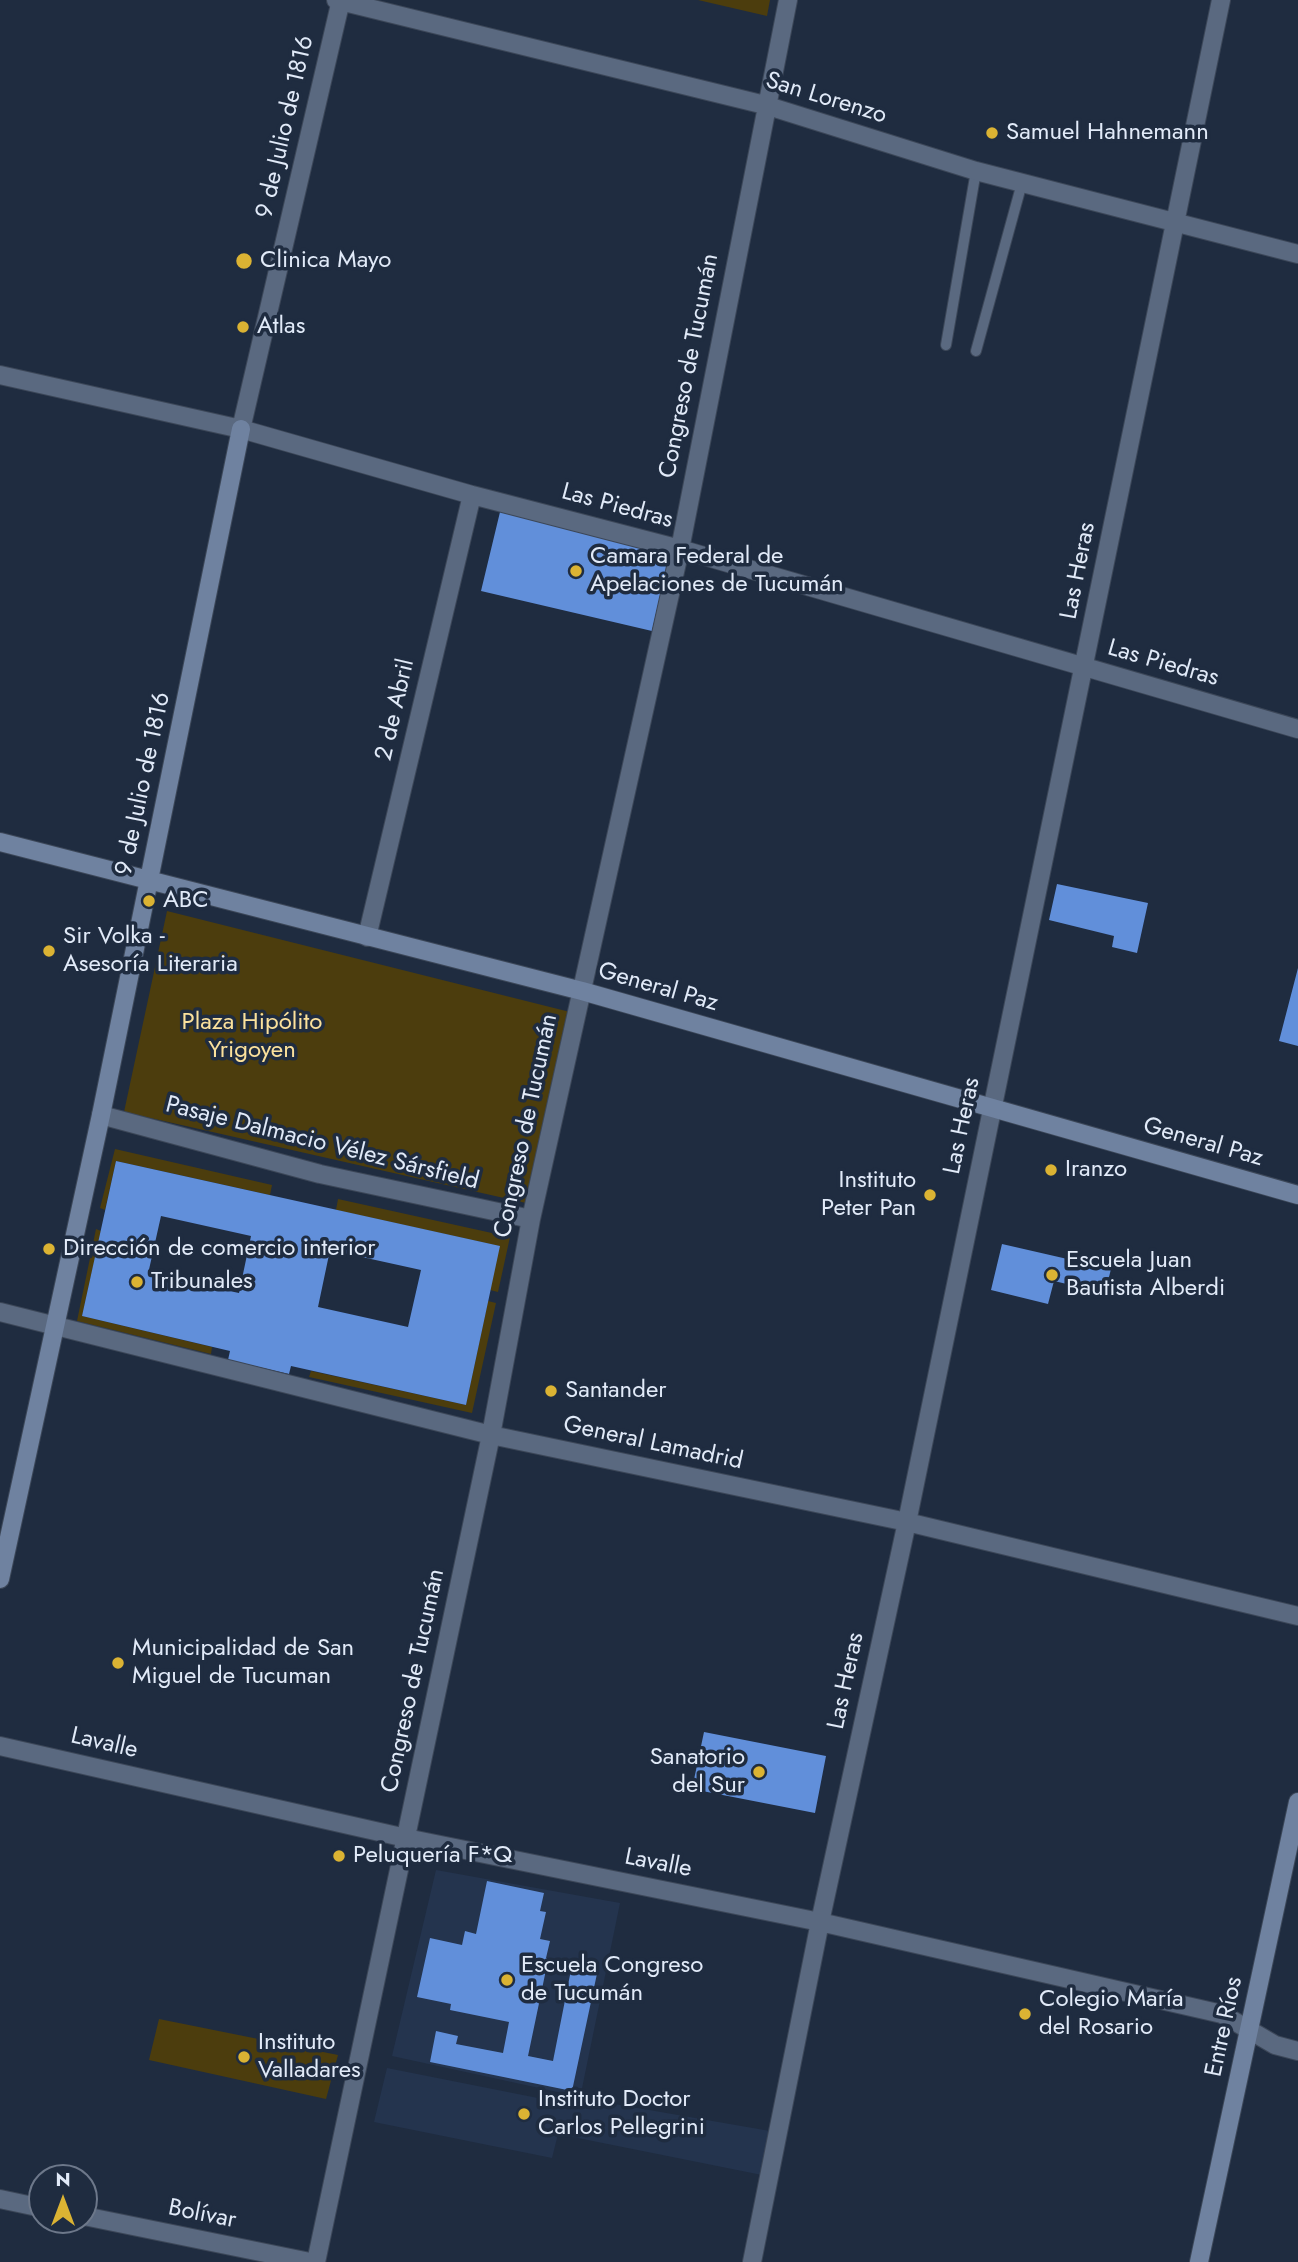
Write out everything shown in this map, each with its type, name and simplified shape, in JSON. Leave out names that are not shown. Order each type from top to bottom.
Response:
[{"type":"street","name":"San Lorenzo","points":[[339,0],[765,105],[976,171],[1298,254]]},
{"type":"street","name":"9 de Julio de 1816","points":[[0,1579],[102,1115],[241,429],[339,0]]},
{"type":"street","name":"Congreso de Tucumán","points":[[316,2262],[491,1435],[531,1219],[680,549],[765,105],[788,0]]},
{"type":"street","name":"Las Heras","points":[[752,2262],[820,1922],[907,1522],[1222,0]]},
{"type":"street","name":"Las Piedras","points":[[0,375],[241,429],[472,495],[680,549],[1298,729]]},
{"type":"street","name":"2 de Abril","points":[[367,936],[472,495]]},
{"type":"street","name":"General Paz","points":[[0,842],[582,991],[1298,1195]]},
{"type":"street","name":"Pasaje Dalmacio Vélez Sársfield","points":[[102,1115],[320,1174],[531,1219]]},
{"type":"street","name":"General Lamadrid","points":[[0,1312],[491,1435],[907,1522],[1298,1616]]},
{"type":"street","name":"Lavalle","points":[[0,1746],[406,1838],[820,1922],[1222,2014],[1275,2045],[1298,2051]]},
{"type":"street","name":"Entre Ríos","points":[[1199,2262],[1298,1802]]},
{"type":"street","points":[[0,2199],[28,2205]]},
{"type":"street","name":"Bolívar","points":[[98,2219],[310,2262]]},
{"type":"lane","points":[[946,345],[976,171]]},
{"type":"lane","points":[[976,351],[1022,183]]},
{"type":"shaded area","name":"Escuela Congreso de Tucumán","points":[[436,1870],[620,1903],[580,2098],[770,2131],[762,2175],[558,2134],[552,2158],[374,2122],[387,2068],[573,2105],[576,2096],[392,2056]]},
{"type":"green space","points":[[698,0],[770,0],[767,16]]},
{"type":"green space","name":"Plaza Hipólito Yrigoyen","points":[[167,911],[574,1013],[526,1203],[124,1112]]},
{"type":"green space","points":[[115,1149],[272,1185],[270,1195],[116,1161],[105,1210],[100,1208]]},
{"type":"green space","points":[[338,1199],[510,1237],[498,1292],[490,1290],[499,1246],[336,1210]]},
{"type":"green space","points":[[96,1229],[101,1231],[82,1316],[212,1347],[211,1354],[77,1321]]},
{"type":"green space","points":[[488,1301],[496,1303],[472,1413],[309,1377],[311,1371],[466,1405]]},
{"type":"green space","name":"Instituto Valladares","points":[[159,2019],[338,2055],[326,2099],[149,2060]]},
{"type":"building","name":"Camara Federal de Apelaciones de Tucumán","points":[[500,512],[670,552],[652,631],[481,591]]},
{"type":"building","points":[[1057,884],[1148,903],[1137,953],[1112,947],[1114,936],[1049,920]]},
{"type":"building","points":[[1298,968],[1298,1046],[1279,1041]]},
{"type":"building","name":"Tribunales","points":[[116,1161],[500,1246],[466,1405],[291,1366],[289,1374],[228,1360],[230,1351],[82,1316]],"holes":[[[161,1216],[251,1236],[239,1293],[148,1274]],[[330,1250],[421,1270],[408,1327],[318,1307]]]},
{"type":"building","name":"Escuela Juan Bautista Alberdi","points":[[1002,1244],[1111,1269],[1105,1293],[1054,1281],[1048,1304],[991,1290]]},
{"type":"building","name":"Sanatorio del Sur","points":[[704,1732],[826,1756],[815,1813],[692,1789]]},
{"type":"building","points":[[487,1881],[544,1893],[540,1911],[546,1912],[540,1939],[550,1941],[546,1958],[598,1969],[572,2091],[430,2062],[436,2031],[458,2036],[456,2044],[503,2053],[509,2022],[450,2010],[451,2004],[417,1997],[430,1938],[462,1945],[465,1931],[476,1934]],"holes":[[[547,1965],[571,1970],[553,2061],[528,2056]]]},
{"type":"place","name":"Samuel Hahnemann","points":[[992,133]]},
{"type":"place","name":"Clinica Mayo","points":[[244,261]]},
{"type":"place","name":"Atlas","points":[[243,327]]},
{"type":"place","name":"Camara Federal de Apelaciones de Tucumán","points":[[576,571]]},
{"type":"place","name":"ABC","points":[[149,901]]},
{"type":"place","name":"Sir Volka - Asesoría Literaria","points":[[49,951]]},
{"type":"place","name":"Iranzo","points":[[1051,1170]]},
{"type":"place","name":"Instituto Peter Pan","points":[[930,1195]]},
{"type":"place","name":"Dirección de comercio interior","points":[[49,1249]]},
{"type":"place","name":"Escuela Juan Bautista Alberdi","points":[[1052,1275]]},
{"type":"place","name":"Tribunales","points":[[137,1282]]},
{"type":"place","name":"Santander","points":[[551,1391]]},
{"type":"place","name":"Municipalidad de San Miguel de Tucuman","points":[[118,1663]]},
{"type":"place","name":"Sanatorio del Sur","points":[[759,1772]]},
{"type":"place","name":"Peluquería F*Q","points":[[339,1856]]},
{"type":"place","name":"Escuela Congreso de Tucumán","points":[[507,1980]]},
{"type":"place","name":"Colegio María del Rosario","points":[[1025,2014]]},
{"type":"place","name":"Instituto Valladares","points":[[244,2057]]},
{"type":"place","name":"Instituto Doctor Carlos Pellegrini","points":[[524,2114]]}]
